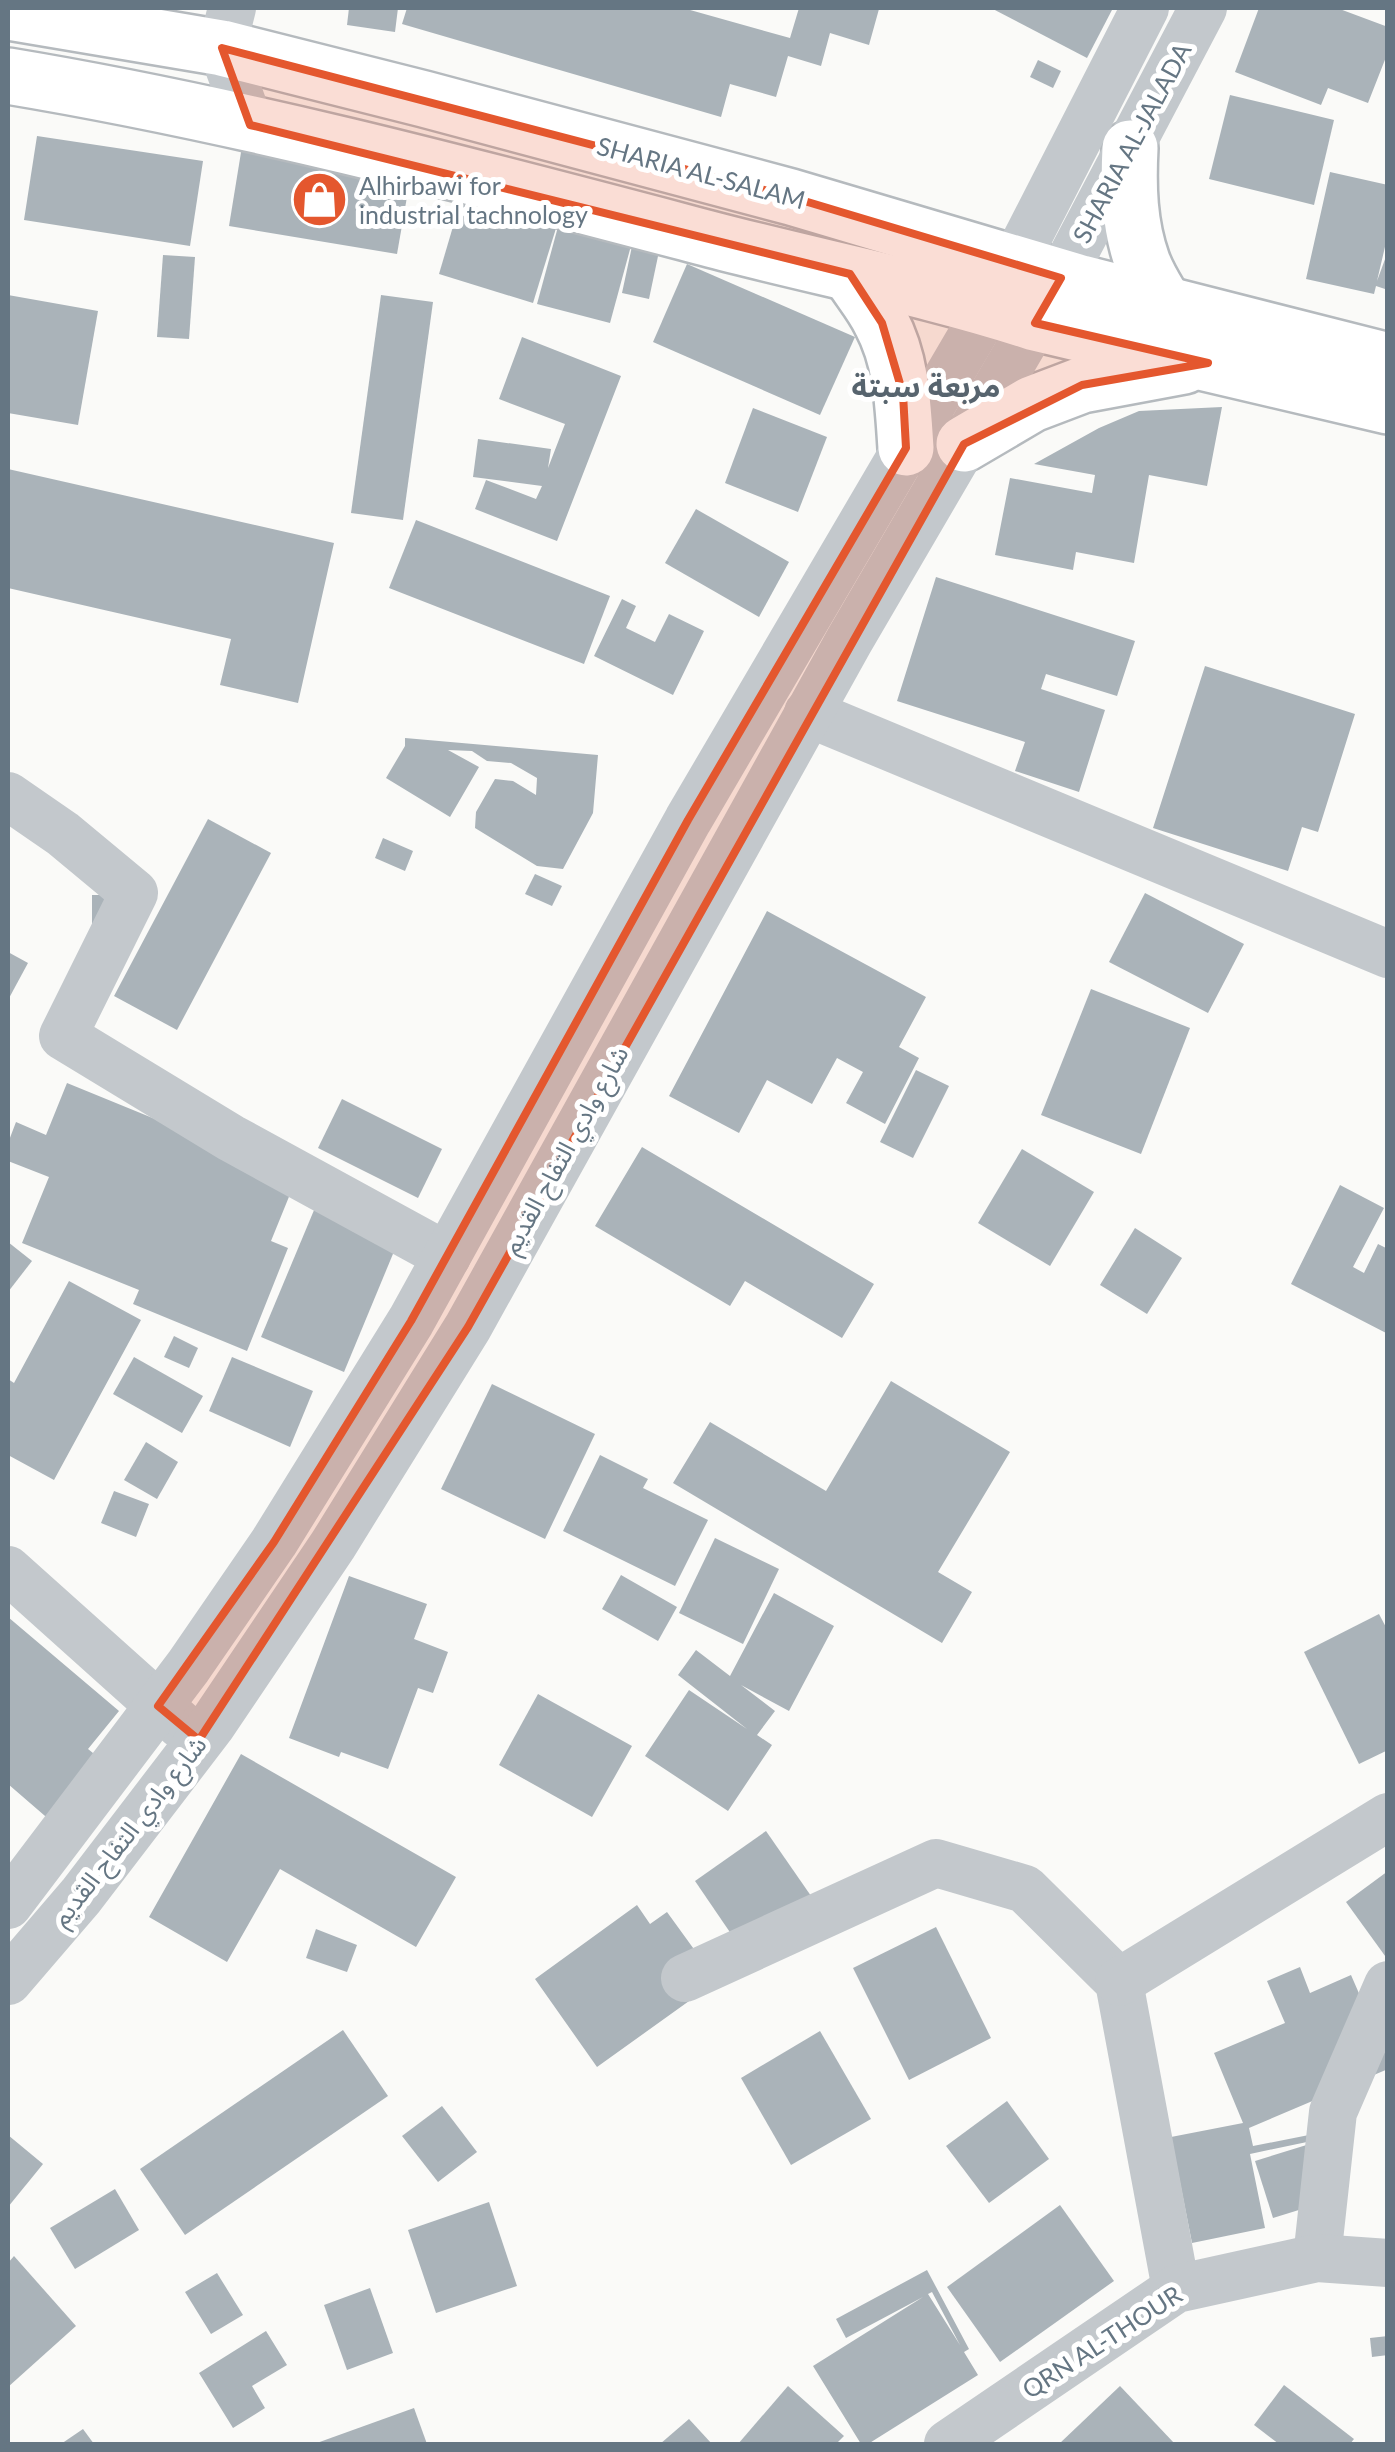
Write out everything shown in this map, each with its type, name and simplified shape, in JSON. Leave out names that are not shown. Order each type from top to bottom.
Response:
[{"type":"main road","name":"SHARIA AL-SALAM","points":[[8,12],[228,28],[791,196],[1025,293],[1208,362],[1388,406]]},
{"type":"main road","name":"SHARIA AL-SALAM","points":[[8,76],[122,94],[437,167],[850,274],[1165,304],[1388,361]]},
{"type":"main road","points":[[1130,148],[1131,222],[1143,264],[1165,304]]},
{"type":"main road","points":[[850,274],[882,323],[897,366],[906,448]]},
{"type":"main road","points":[[964,444],[1032,404],[1082,384],[1208,362]]},
{"type":"street","name":"SHARIA AL-JALADA","points":[[1025,293],[1145,8]]},
{"type":"street","name":"SHARIA AL-JALADA","points":[[1025,293],[1130,148],[1203,8]]},
{"type":"street","points":[[228,28],[250,125]]},
{"type":"street","name":"شارع وادي التفاح القديم","points":[[8,1981],[81,1896],[199,1740],[332,1545],[468,1327],[808,712],[964,444],[1025,293]]},
{"type":"street","name":"شارع وادي التفاح القديم","points":[[8,1905],[158,1706],[274,1542],[412,1321],[688,820],[906,448],[1025,293]]},
{"type":"street","points":[[808,712],[1388,954]]},
{"type":"street","points":[[8,796],[63,834],[134,893],[63,1036],[231,1138],[448,1256]]},
{"type":"street","points":[[8,1570],[199,1740]]},
{"type":"street","points":[[1119,1982],[1388,1817]]},
{"type":"street","points":[[685,1978],[936,1863],[1026,1888],[1119,1982],[1176,2289]]},
{"type":"street","points":[[1316,2258],[1333,2112],[1388,1985]]},
{"type":"street","name":"QRN AL-THOUR","points":[[948,2444],[1176,2289],[1316,2258],[1388,2262]]},
{"type":"highlighted area","points":[[222,48],[791,197],[1061,278],[1035,323],[1208,363],[1082,385],[964,444],[468,1327],[199,1740],[158,1706],[274,1542],[411,1321],[688,820],[906,448],[903,394],[882,323],[850,274],[250,125]]},
{"type":"building","points":[[349,8],[398,8],[395,32],[347,25]]},
{"type":"building","points":[[407,8],[683,8],[790,38],[799,8],[879,9],[869,45],[830,33],[821,66],[788,56],[776,97],[730,84],[721,117],[402,24]]},
{"type":"building","points":[[991,8],[1113,8],[1087,58]]},
{"type":"building","points":[[1259,8],[1337,8],[1388,27],[1388,52],[1368,103],[1328,88],[1321,105],[1235,72]]},
{"type":"building","points":[[1038,60],[1061,71],[1053,88],[1030,77]]},
{"type":"building","points":[[1230,95],[1334,120],[1314,205],[1209,179]]},
{"type":"building","name":"Alhirbawi for industrial tachnology","points":[[244,134],[411,174],[397,254],[229,226]]},
{"type":"building","points":[[37,136],[203,161],[190,246],[24,220]]},
{"type":"building","points":[[1330,172],[1388,185],[1388,234],[1377,281],[1388,251],[1388,290],[1376,286],[1374,294],[1306,279]]},
{"type":"building","points":[[462,196],[557,225],[533,303],[439,274]]},
{"type":"building","points":[[559,223],[632,242],[610,323],[537,304]]},
{"type":"building","points":[[634,237],[661,242],[649,299],[622,293]]},
{"type":"building","points":[[163,255],[195,257],[189,339],[157,337]]},
{"type":"building","points":[[687,264],[855,337],[820,415],[653,342]]},
{"type":"building","points":[[8,295],[98,311],[78,425],[8,413]]},
{"type":"building","points":[[381,295],[433,302],[403,520],[351,513]]},
{"type":"building","points":[[522,337],[621,376],[557,541],[475,509],[486,480],[536,499],[542,486],[473,477],[478,439],[551,449],[548,468],[565,424],[499,399]]},
{"type":"building","points":[[1222,407],[1207,486],[1149,475],[1134,563],[1076,552],[1073,570],[995,555],[1010,478],[1092,493],[1095,475],[1034,464],[1139,411]]},
{"type":"building","points":[[753,408],[827,437],[798,512],[725,483]]},
{"type":"building","points":[[8,469],[334,543],[298,703],[220,685],[231,639],[8,588]]},
{"type":"building","points":[[696,509],[789,562],[759,617],[665,563]]},
{"type":"building","points":[[416,520],[610,596],[584,664],[389,588]]},
{"type":"building","points":[[936,577],[1135,641],[1117,696],[1046,674],[1041,689],[1105,710],[1079,792],[1015,771],[1025,742],[897,701]]},
{"type":"building","points":[[622,599],[636,606],[626,628],[655,642],[669,614],[704,631],[673,695],[594,656]]},
{"type":"building","points":[[1205,666],[1355,714],[1318,832],[1302,827],[1288,871],[1153,828]]},
{"type":"building","points":[[405,738],[598,755],[593,813],[563,869],[537,866],[475,828],[476,812],[495,779],[513,781],[536,795],[537,778],[511,763],[487,761],[472,751],[448,750],[479,767],[450,817],[386,778],[405,746]]},
{"type":"building","points":[[208,819],[271,853],[177,1030],[114,996]]},
{"type":"building","points":[[383,838],[413,851],[405,871],[375,858]]},
{"type":"building","points":[[535,874],[562,886],[552,906],[525,894]]},
{"type":"building","points":[[1145,893],[1244,944],[1208,1013],[1109,962]]},
{"type":"building","points":[[92,895],[111,895],[92,937]]},
{"type":"building","points":[[767,911],[926,997],[899,1047],[919,1058],[885,1124],[846,1103],[863,1072],[837,1058],[812,1104],[767,1080],[739,1133],[669,1096]]},
{"type":"building","points":[[8,952],[28,963],[8,1000]]},
{"type":"building","points":[[1091,989],[1190,1028],[1141,1154],[1041,1115]]},
{"type":"building","points":[[916,1070],[949,1086],[913,1158],[880,1142]]},
{"type":"building","points":[[67,1083],[297,1177],[271,1241],[288,1248],[247,1351],[133,1304],[139,1290],[22,1243],[49,1177],[8,1161],[8,1143],[16,1122],[46,1135]]},
{"type":"building","points":[[342,1099],[442,1149],[418,1198],[318,1148]]},
{"type":"building","points":[[642,1147],[874,1284],[842,1338],[745,1281],[730,1306],[595,1226]]},
{"type":"building","points":[[1022,1149],[1094,1192],[1050,1266],[978,1223]]},
{"type":"building","points":[[1340,1185],[1384,1208],[1353,1267],[1364,1273],[1378,1244],[1388,1249],[1388,1334],[1291,1284]]},
{"type":"building","points":[[317,1203],[400,1237],[344,1372],[261,1337]]},
{"type":"building","points":[[1135,1228],[1182,1258],[1147,1314],[1100,1285]]},
{"type":"building","points":[[8,1242],[32,1261],[8,1292]]},
{"type":"building","points":[[69,1281],[141,1320],[54,1480],[8,1455],[8,1379],[14,1383]]},
{"type":"building","points":[[174,1336],[198,1348],[189,1368],[164,1357]]},
{"type":"building","points":[[134,1357],[203,1396],[182,1433],[113,1394]]},
{"type":"building","points":[[232,1357],[313,1391],[290,1447],[209,1411]]},
{"type":"building","points":[[891,1381],[1010,1452],[938,1572],[972,1592],[942,1643],[673,1483],[710,1422],[826,1491]]},
{"type":"building","points":[[492,1384],[595,1434],[545,1539],[441,1489]]},
{"type":"building","points":[[146,1442],[178,1462],[157,1499],[124,1480]]},
{"type":"building","points":[[600,1455],[648,1479],[643,1488],[708,1520],[675,1586],[563,1531]]},
{"type":"building","points":[[114,1491],[149,1504],[136,1537],[101,1523]]},
{"type":"building","points":[[715,1538],[779,1569],[743,1644],[679,1613]]},
{"type":"building","points":[[621,1575],[677,1607],[658,1641],[602,1609]]},
{"type":"building","points":[[349,1576],[427,1604],[414,1639],[448,1652],[433,1693],[418,1688],[388,1769],[341,1752],[339,1757],[289,1738]]},
{"type":"building","points":[[774,1593],[834,1626],[789,1711],[741,1685],[775,1711],[757,1735],[772,1745],[728,1811],[645,1756],[689,1690],[747,1729],[678,1675],[696,1650],[730,1676]]},
{"type":"building","points":[[1379,1614],[1388,1631],[1388,1750],[1359,1764],[1304,1652]]},
{"type":"building","points":[[8,1617],[119,1711],[88,1749],[103,1761],[52,1822],[8,1784]]},
{"type":"building","points":[[538,1694],[632,1746],[592,1817],[499,1765]]},
{"type":"building","points":[[241,1754],[456,1877],[416,1947],[280,1869],[227,1962],[149,1917]]},
{"type":"building","points":[[766,1831],[827,1919],[755,1969],[695,1881]]},
{"type":"building","points":[[1388,1871],[1388,1960],[1346,1902]]},
{"type":"building","points":[[637,1905],[650,1924],[667,1912],[717,1981],[597,2067],[535,1979]]},
{"type":"building","points":[[936,1927],[991,2038],[909,2080],[853,1968]]},
{"type":"building","points":[[316,1929],[357,1945],[347,1972],[306,1958]]},
{"type":"building","points":[[1300,1967],[1310,1993],[1351,1975],[1388,2060],[1388,2069],[1249,2128],[1253,2146],[1324,2132],[1326,2138],[1250,2154],[1265,2228],[1192,2243],[1171,2137],[1243,2123],[1214,2053],[1285,2023],[1267,1981]]},
{"type":"building","points":[[343,2030],[388,2096],[185,2235],[140,2169]]},
{"type":"building","points":[[820,2031],[871,2119],[791,2165],[741,2078]]},
{"type":"building","points":[[1007,2101],[1049,2159],[989,2203],[946,2146]]},
{"type":"building","points":[[442,2106],[477,2152],[438,2182],[402,2136]]},
{"type":"building","points":[[8,2135],[43,2164],[8,2207]]},
{"type":"building","points":[[1326,2139],[1344,2196],[1273,2218],[1255,2161]]},
{"type":"building","points":[[115,2189],[139,2230],[75,2269],[50,2228]]},
{"type":"building","points":[[489,2202],[517,2286],[436,2313],[408,2230]]},
{"type":"building","points":[[1060,2205],[1114,2281],[1000,2362],[947,2287]]},
{"type":"building","points":[[14,2256],[76,2326],[8,2387],[8,2263]]},
{"type":"building","points":[[927,2270],[969,2349],[964,2352],[978,2375],[868,2444],[861,2444],[813,2366],[923,2297],[846,2338],[836,2319]],"holes":[[[932,2292],[960,2345],[928,2294]]]},
{"type":"building","points":[[217,2273],[243,2315],[211,2334],[185,2292]]},
{"type":"building","points":[[370,2288],[393,2353],[347,2370],[324,2305]]},
{"type":"building","points":[[266,2331],[287,2365],[252,2386],[265,2408],[233,2428],[199,2373]]},
{"type":"building","points":[[1388,2336],[1388,2355],[1372,2357],[1370,2338]]},
{"type":"building","points":[[1284,2385],[1354,2439],[1350,2444],[1279,2444],[1254,2425]]},
{"type":"building","points":[[788,2386],[844,2436],[836,2444],[738,2444]]},
{"type":"building","points":[[1120,2386],[1175,2444],[1059,2444]]},
{"type":"building","points":[[414,2408],[427,2444],[314,2444]]},
{"type":"building","points":[[689,2419],[712,2444],[660,2444]]},
{"type":"building","points":[[83,2429],[94,2444],[61,2444]]},
{"type":"place","name":"Alhirbawi for industrial tachnology","points":[[320,200]]},
{"type":"district","name":"مربعة سبتة","points":[[926,387]]}]
